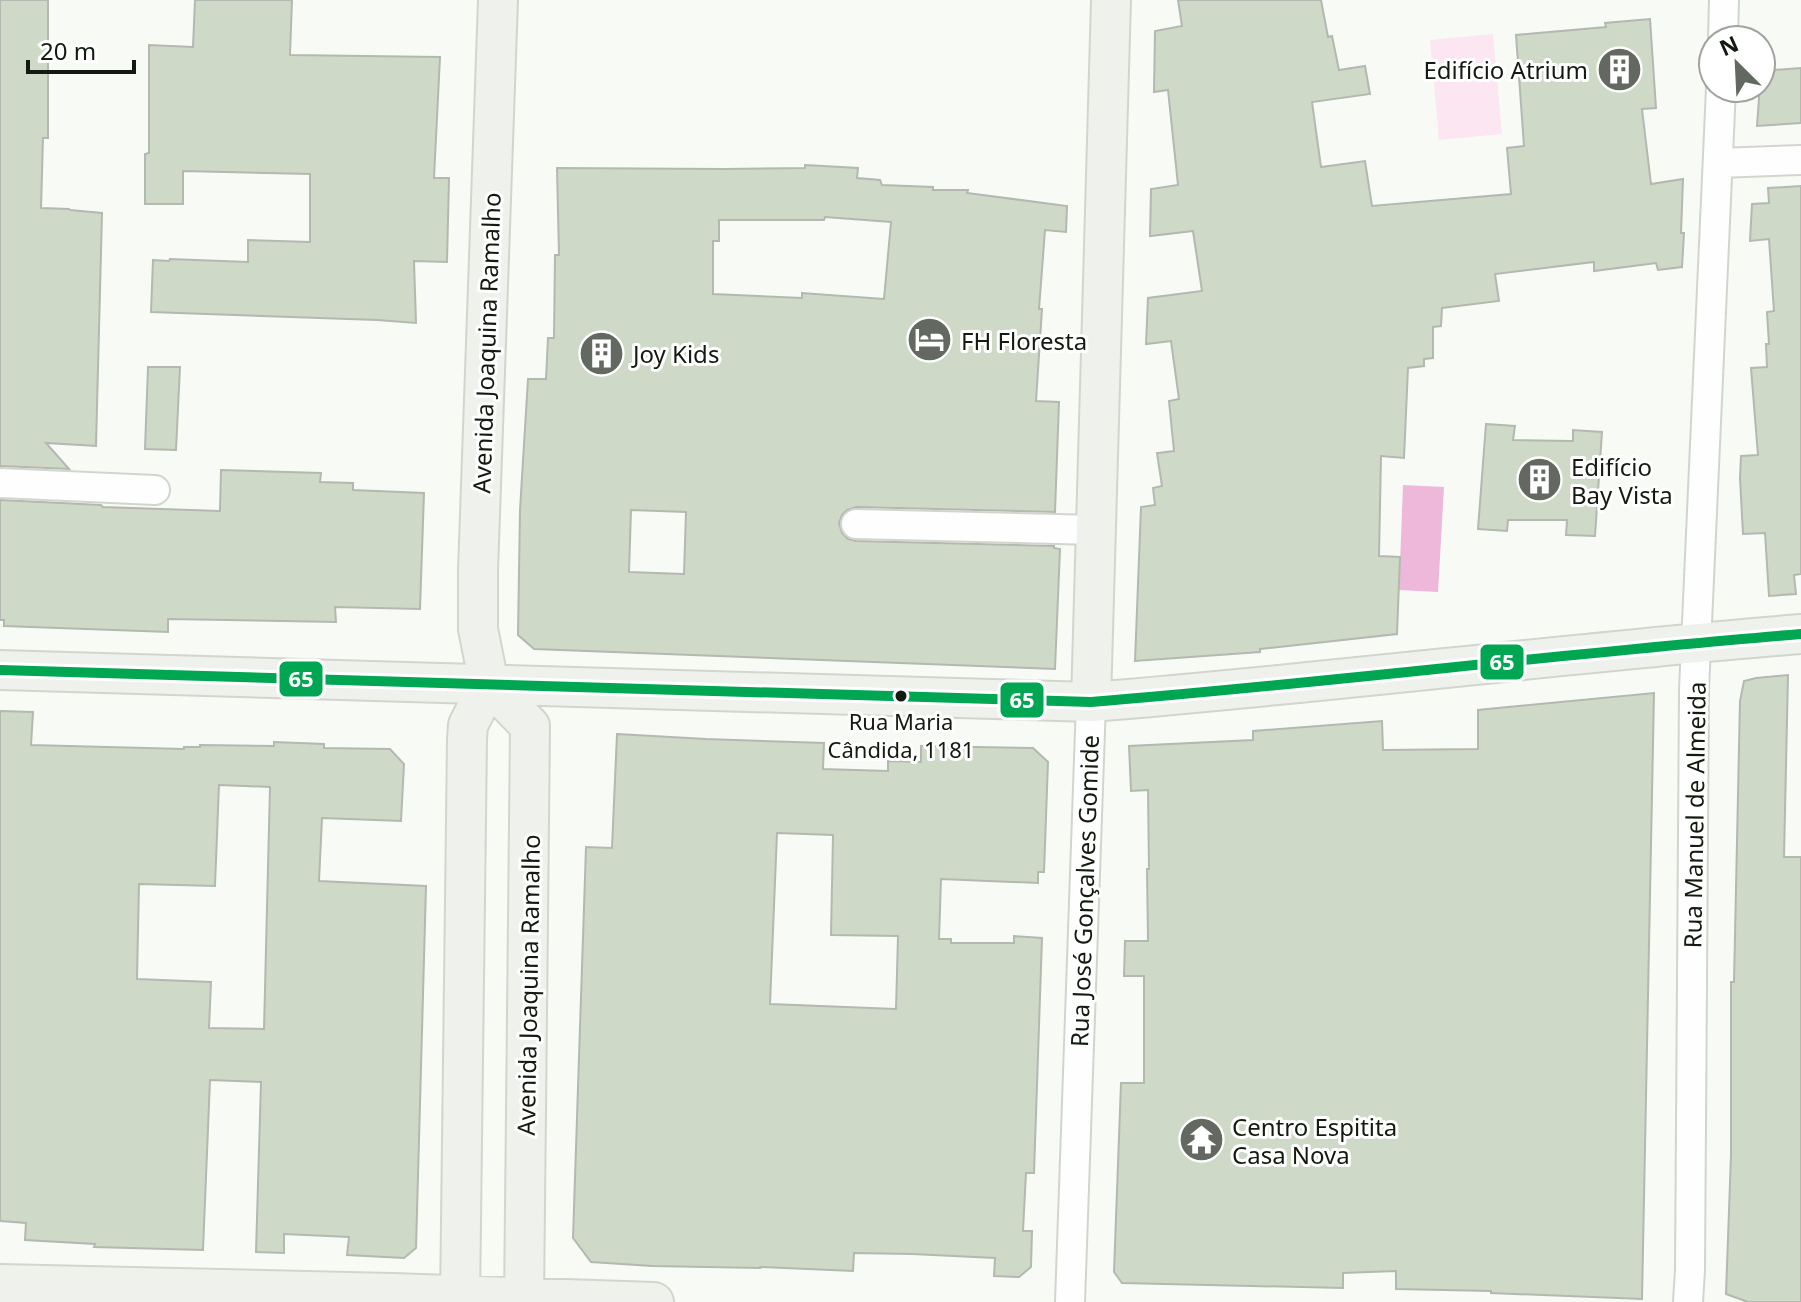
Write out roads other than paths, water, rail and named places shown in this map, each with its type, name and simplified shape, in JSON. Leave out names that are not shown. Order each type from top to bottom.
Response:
[{"type":"main road","name":"Avenida Joaquina Ramalho","points":[[498,0],[478,629],[489,684],[530,726],[524,1300]]},
{"type":"main road","name":"Rua José Gonçalves Gomide","points":[[1091,702],[1111,0]]},
{"type":"main road","points":[[0,670],[1091,702],[1252,689],[1696,642],[1801,634]]},
{"type":"main road","points":[[460,1298],[468,725],[489,684]]},
{"type":"main road","points":[[0,1284],[654,1302]]},
{"type":"street","points":[[1723,24],[1724,0]]},
{"type":"street","name":"Rua Manuel de Almeida","points":[[1688,1302],[1694,690],[1720,104]]},
{"type":"street","points":[[1718,163],[1801,160]]},
{"type":"street","points":[[0,483],[155,490]]},
{"type":"street","points":[[856,524],[1097,530]]},
{"type":"street","name":"Rua José Gonçalves Gomide","points":[[1070,1302],[1091,702]]},
{"type":"place","name":"Edifício Atrium","points":[[1619,69]]},
{"type":"place","name":"FH Floresta","points":[[930,340]]},
{"type":"place","name":"Joy Kids","points":[[602,353]]},
{"type":"place","name":"Edifício Bay Vista","points":[[1540,480]]},
{"type":"place","name":"Rua Maria Cândida, 1181","points":[[901,696]]},
{"type":"place","name":"Centro Espitita Casa Nova","points":[[1201,1140]]}]
